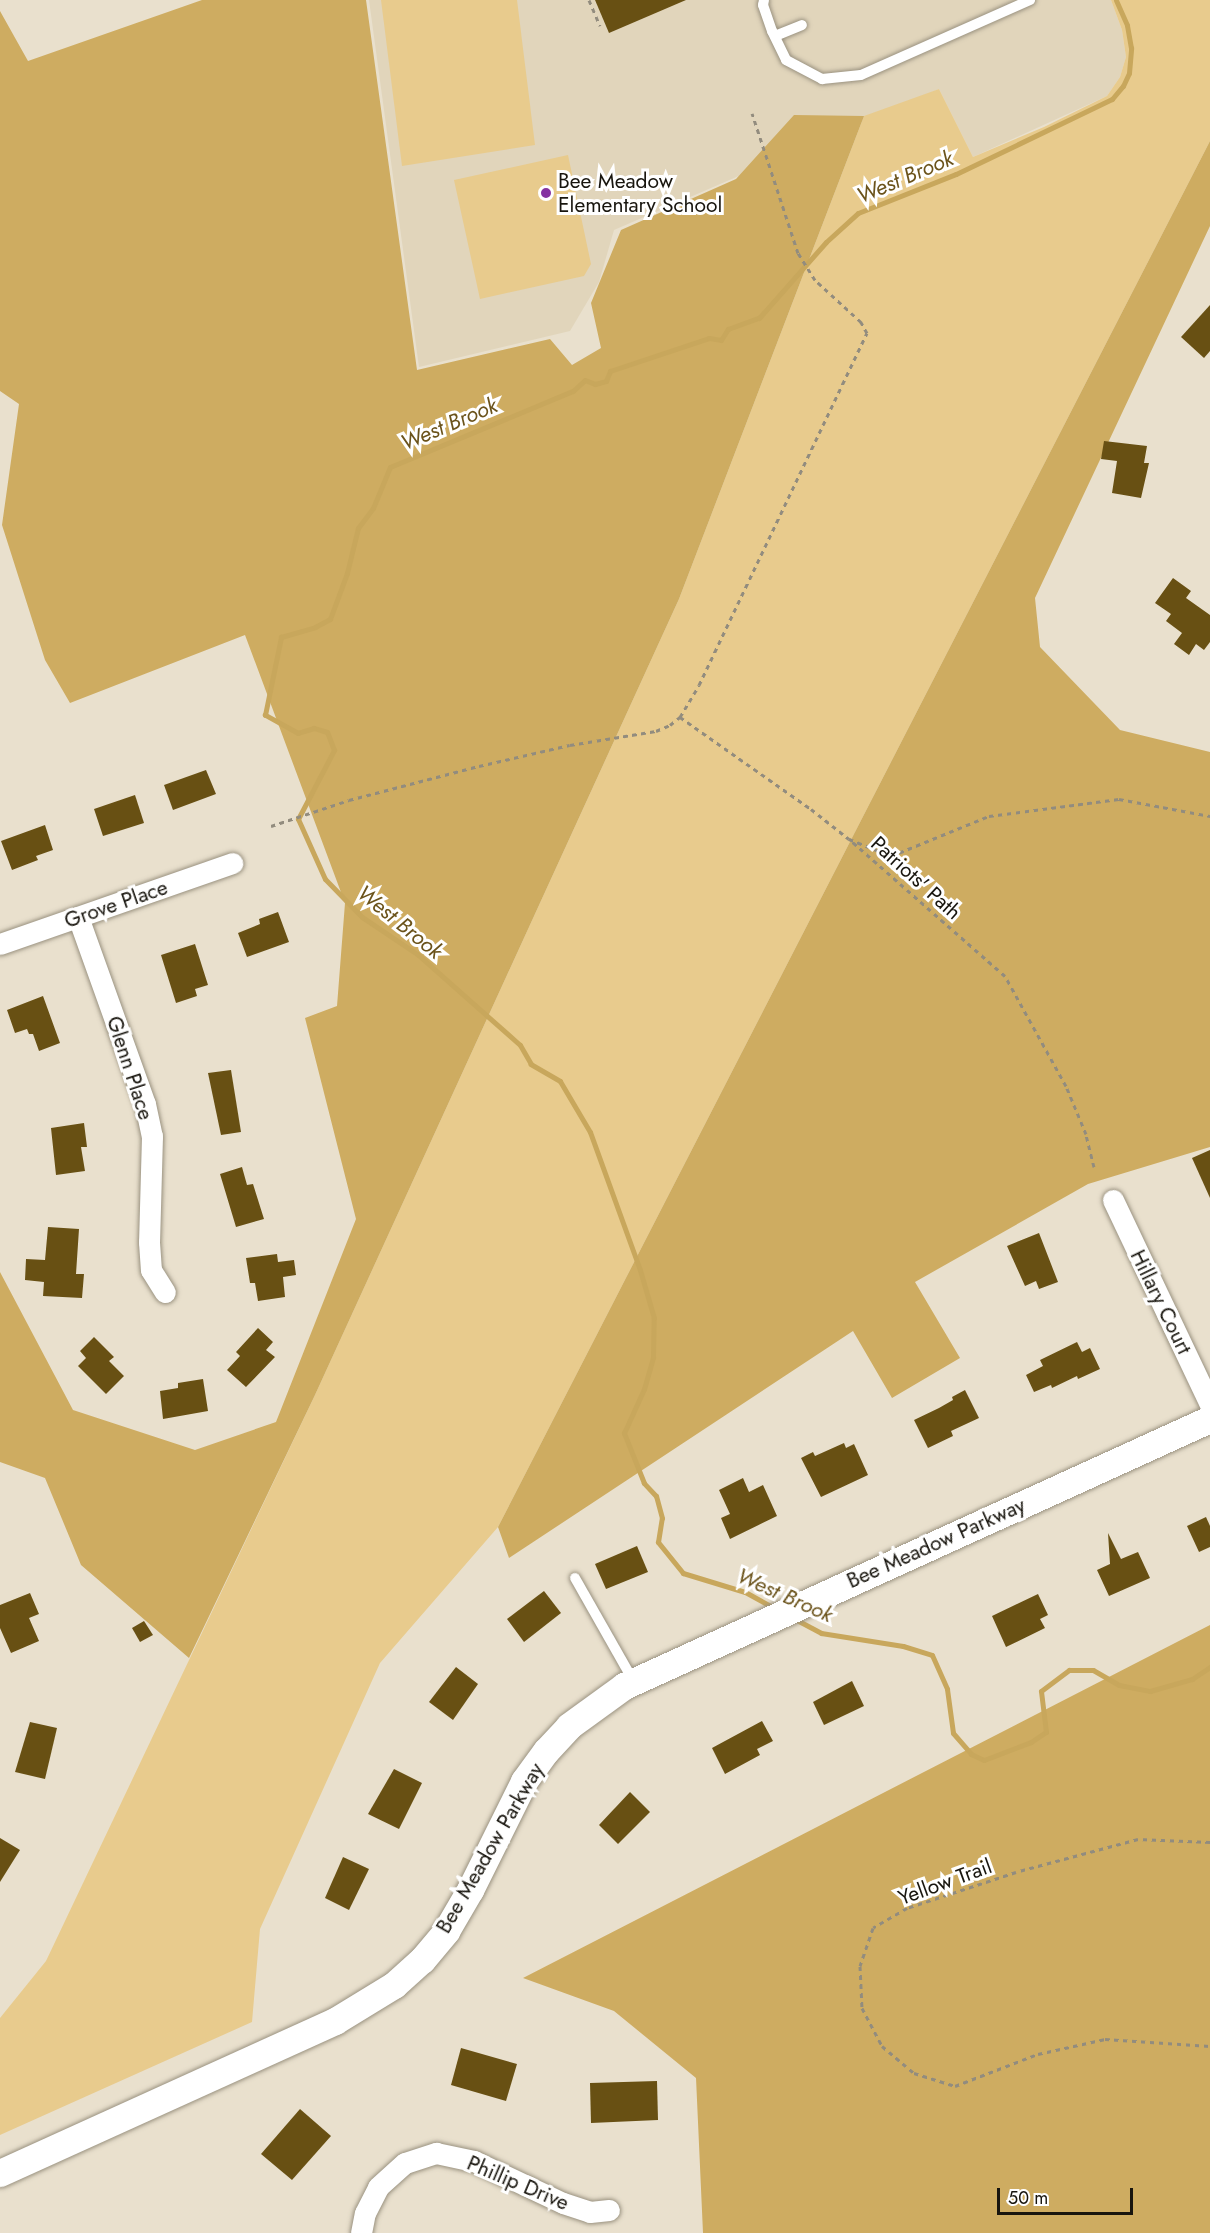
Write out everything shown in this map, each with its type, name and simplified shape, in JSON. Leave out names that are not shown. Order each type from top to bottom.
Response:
[{"type":"street","name":"Grove Place","points":[[0,944],[232,863]]},
{"type":"street","name":"Glenn Place","points":[[78,917],[147,1114],[152,1136],[149,1242],[151,1270],[165,1292]]},
{"type":"street","name":"Hillary Court","points":[[1113,1200],[1210,1404]]},
{"type":"street","name":"Bee Meadow Parkway","points":[[0,2173],[335,2021],[394,1985],[422,1959],[446,1931],[470,1890],[524,1781],[546,1751],[569,1726],[596,1704],[634,1682],[788,1610],[1210,1419]]},
{"type":"street","name":"Phillip Drive","points":[[362,2233],[365,2213],[378,2187],[405,2163],[436,2153],[474,2161],[563,2203],[590,2212],[609,2210]]},
{"type":"lane","points":[[764,0],[763,5],[786,60],[822,79],[861,75],[1030,0]]},
{"type":"lane","points":[[775,36],[802,25]]},
{"type":"lane","points":[[575,1578],[634,1682]]},
{"type":"path","points":[[589,0],[600,26]]},
{"type":"path","points":[[271,826],[349,800],[479,766],[570,745],[656,731],[670,725],[680,717],[699,685],[867,333],[861,322],[815,280],[798,253],[752,114]]},
{"type":"path","points":[[680,717],[820,815],[849,839]]},
{"type":"path","name":"Patriots' Path","points":[[849,839],[891,856],[989,816],[1119,799],[1210,816]]},
{"type":"path","name":"Patriots' Path","points":[[849,839],[1005,976],[1066,1086],[1086,1134],[1094,1167]]},
{"type":"path","name":"Yellow Trail","points":[[1210,1842],[1138,1839],[1016,1872],[907,1908],[873,1928],[860,1966],[862,2008],[882,2046],[914,2073],[955,2086],[1038,2054],[1105,2040],[1210,2046]]},
{"type":"shaded area","points":[[202,0],[366,0],[417,370],[550,339],[572,365],[601,348],[591,303],[621,230],[736,179],[794,115],[864,116],[679,599],[315,1395],[189,1658],[81,1565],[45,1478],[0,1462],[0,1272],[73,1410],[195,1450],[276,1422],[356,1219],[305,1018],[337,1006],[345,903],[245,635],[70,703],[45,660],[2,525],[19,404],[0,391],[0,11],[28,61]]},
{"type":"shaded area","name":"Bee Meadow Elementary School","points":[[369,0],[1111,0],[1122,30],[1126,57],[1120,77],[1107,96],[973,157],[939,89],[614,230],[599,282],[570,331],[419,367]]},
{"type":"shaded area","points":[[381,0],[517,0],[535,145],[402,166]]},
{"type":"shaded area","points":[[1111,0],[1210,0],[1210,141],[498,1527],[380,1663],[260,1929],[252,2022],[0,2135],[0,2018],[46,1961],[315,1395],[679,599],[864,116],[939,89],[973,157],[1044,127],[1107,96],[1120,77],[1126,57],[1122,30]]},
{"type":"shaded area","points":[[1210,141],[1210,226],[1035,598],[1040,647],[1120,730],[1210,752],[1210,1147],[1088,1184],[915,1282],[960,1358],[892,1398],[853,1331],[509,1558],[498,1527]]},
{"type":"shaded area","points":[[568,155],[591,264],[584,276],[480,299],[454,180]]},
{"type":"shaded area","points":[[1210,1625],[1210,2233],[703,2233],[696,2078],[614,2011],[523,1978]]},
{"type":"building","points":[[595,0],[686,0],[609,33]]},
{"type":"building","points":[[1210,305],[1210,351],[1204,358],[1181,337]]},
{"type":"building","points":[[1104,441],[1147,446],[1144,463],[1149,463],[1141,498],[1112,493],[1117,461],[1101,459]]},
{"type":"building","points":[[1173,578],[1191,591],[1186,598],[1210,615],[1210,642],[1204,650],[1196,644],[1189,655],[1174,644],[1182,633],[1166,621],[1171,614],[1155,603]]},
{"type":"building","points":[[206,770],[216,794],[173,810],[164,785]]},
{"type":"building","points":[[135,795],[144,823],[103,836],[94,809]]},
{"type":"building","points":[[45,825],[53,850],[36,856],[38,860],[12,870],[1,841]]},
{"type":"building","points":[[278,912],[289,942],[247,957],[238,933],[260,924],[259,919]]},
{"type":"building","points":[[195,944],[208,985],[195,989],[197,996],[176,1003],[161,955]]},
{"type":"building","points":[[43,996],[60,1043],[39,1051],[33,1034],[29,1034],[27,1029],[15,1033],[7,1010]]},
{"type":"building","points":[[231,1070],[241,1132],[221,1135],[208,1073]]},
{"type":"building","points":[[84,1123],[87,1147],[81,1147],[85,1171],[56,1175],[51,1128]]},
{"type":"building","points":[[1210,1150],[1210,1198],[1192,1158]]},
{"type":"building","points":[[242,1167],[247,1185],[253,1184],[264,1219],[236,1227],[220,1174]]},
{"type":"building","points":[[48,1227],[79,1229],[76,1274],[84,1274],[82,1298],[43,1296],[44,1282],[25,1280],[26,1259],[45,1260]]},
{"type":"building","points":[[1039,1233],[1058,1282],[1039,1289],[1036,1281],[1025,1286],[1007,1246]]},
{"type":"building","points":[[277,1254],[278,1262],[294,1260],[296,1275],[283,1277],[285,1297],[258,1301],[255,1283],[250,1283],[246,1258]]},
{"type":"building","points":[[258,1328],[273,1342],[266,1350],[275,1357],[246,1387],[227,1370],[240,1356],[236,1352]]},
{"type":"building","points":[[94,1337],[114,1357],[109,1361],[124,1376],[106,1394],[78,1366],[86,1358],[80,1351]]},
{"type":"building","points":[[1077,1342],[1082,1352],[1090,1348],[1100,1369],[1078,1379],[1077,1376],[1052,1388],[1051,1385],[1034,1392],[1026,1375],[1043,1366],[1040,1360]]},
{"type":"building","points":[[203,1379],[208,1411],[163,1419],[160,1391],[178,1388],[178,1383]]},
{"type":"building","points":[[965,1390],[979,1418],[951,1431],[953,1436],[928,1448],[914,1420],[953,1400],[952,1397]]},
{"type":"building","points":[[844,1443],[846,1448],[854,1444],[868,1475],[821,1497],[801,1458],[813,1452],[815,1456]]},
{"type":"building","points":[[743,1478],[749,1492],[763,1485],[777,1516],[730,1539],[721,1518],[730,1514],[719,1490]]},
{"type":"building","points":[[1206,1517],[1210,1526],[1210,1547],[1199,1552],[1187,1526]]},
{"type":"building","points":[[1108,1533],[1121,1559],[1138,1552],[1150,1578],[1109,1596],[1097,1570],[1110,1564]]},
{"type":"building","points":[[637,1546],[648,1572],[606,1589],[595,1564]]},
{"type":"building","points":[[544,1591],[561,1613],[524,1642],[507,1619]]},
{"type":"building","points":[[30,1593],[39,1614],[29,1618],[39,1641],[11,1653],[0,1628],[0,1605]]},
{"type":"building","points":[[1038,1594],[1048,1615],[1040,1619],[1045,1628],[1006,1647],[992,1616]]},
{"type":"building","points":[[144,1621],[153,1635],[140,1642],[132,1628]]},
{"type":"building","points":[[456,1667],[478,1684],[453,1720],[429,1702]]},
{"type":"building","points":[[852,1681],[864,1706],[824,1725],[813,1702]]},
{"type":"building","points":[[762,1721],[773,1741],[757,1749],[760,1755],[725,1774],[712,1748]]},
{"type":"building","points":[[30,1722],[57,1728],[45,1779],[15,1772]]},
{"type":"building","points":[[394,1769],[422,1783],[399,1829],[368,1814]]},
{"type":"building","points":[[630,1792],[650,1812],[618,1844],[599,1825]]},
{"type":"building","points":[[0,1838],[20,1850],[0,1882]]},
{"type":"building","points":[[343,1857],[369,1869],[349,1910],[325,1898]]},
{"type":"building","points":[[461,2048],[517,2064],[506,2101],[451,2085]]},
{"type":"building","points":[[657,2081],[658,2120],[591,2123],[590,2083]]},
{"type":"building","points":[[300,2109],[331,2136],[292,2180],[261,2154]]},
{"type":"waterway","name":"West Brook","points":[[774,1608],[745,1592],[683,1573],[658,1542],[662,1518],[656,1496],[644,1483],[624,1433],[644,1389],[653,1357],[654,1318],[640,1270],[590,1132],[560,1081],[531,1064],[520,1045],[417,954],[362,917],[325,879],[298,819],[334,750],[327,732],[314,728],[298,733],[265,715],[281,637],[315,627],[330,619],[347,573],[358,528],[373,508],[390,467],[573,391],[585,380],[595,384],[606,381],[610,371],[709,338],[721,340],[728,329],[759,318],[826,242],[858,213],[956,174],[1112,99],[1123,86],[1129,73],[1131,48],[1127,25],[1116,0]]},
{"type":"waterway","name":"West Brook","points":[[793,1618],[821,1633],[903,1646],[932,1655],[947,1689],[953,1733],[971,1754],[984,1760],[1031,1742],[1046,1732],[1041,1691],[1069,1670],[1093,1670],[1119,1685],[1150,1691],[1192,1679],[1210,1667]]},
{"type":"place","name":"Bee Meadow Elementary School","points":[[546,193]]}]
